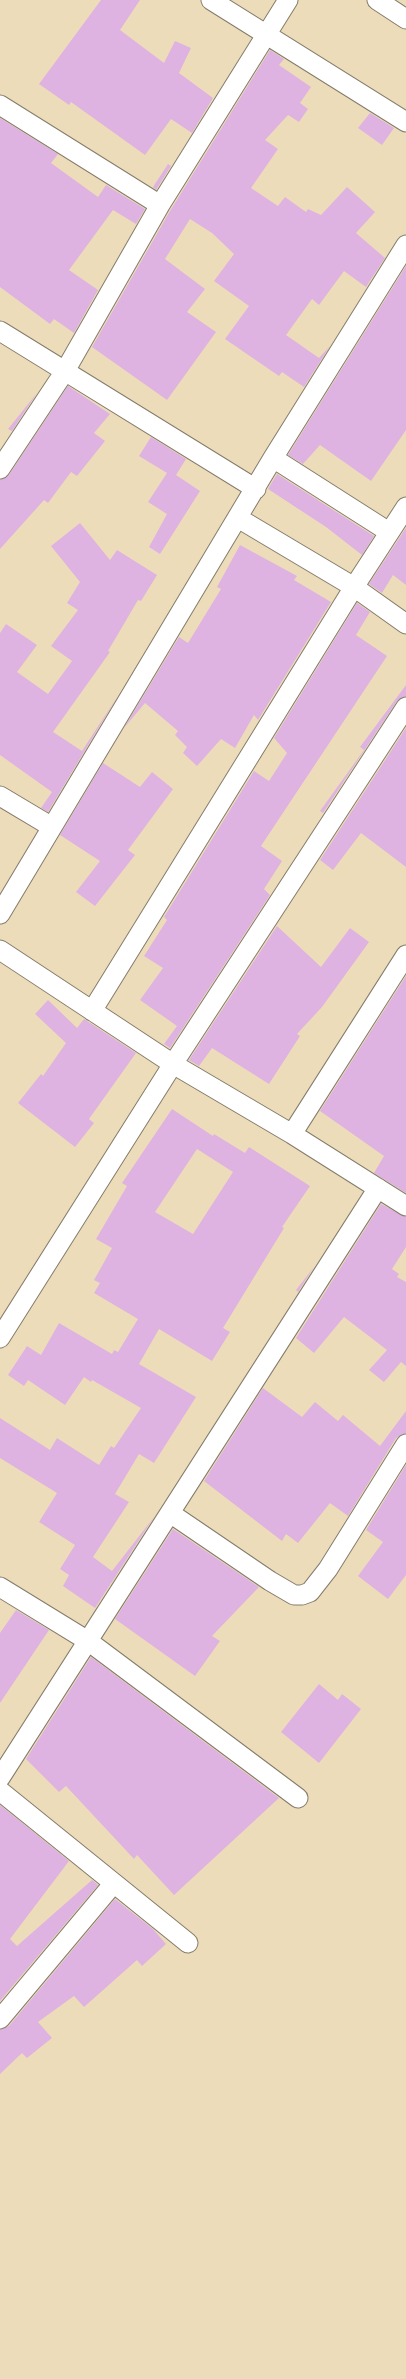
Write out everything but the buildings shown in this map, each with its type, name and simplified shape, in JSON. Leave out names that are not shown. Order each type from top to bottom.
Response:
[{"type":"street","points":[[211,0],[406,122]]},
{"type":"street","points":[[0,469],[65,371],[160,205],[288,0]]},
{"type":"street","points":[[377,0],[406,19]]},
{"type":"street","points":[[0,105],[160,205]]},
{"type":"street","points":[[0,914],[273,458],[406,245]]},
{"type":"street","points":[[0,331],[256,489]]},
{"type":"street","points":[[273,458],[390,532]]},
{"type":"street","points":[[92,1010],[354,587],[406,507]]},
{"type":"street","points":[[238,518],[354,587],[406,624]]},
{"type":"street","points":[[0,1338],[173,1064],[406,707]]},
{"type":"street","points":[[0,796],[52,827]]},
{"type":"street","points":[[0,950],[173,1064],[292,1134],[406,1206]]},
{"type":"street","points":[[292,1134],[406,955]]},
{"type":"street","points":[[0,1778],[378,1188]]},
{"type":"street","points":[[170,1513],[270,1581],[294,1595],[302,1595],[310,1592],[328,1569],[406,1444]]},
{"type":"street","points":[[0,1587],[88,1641],[298,1798]]},
{"type":"street","points":[[0,1791],[188,1942]]},
{"type":"street","points":[[2,2014],[114,1883]]}]
